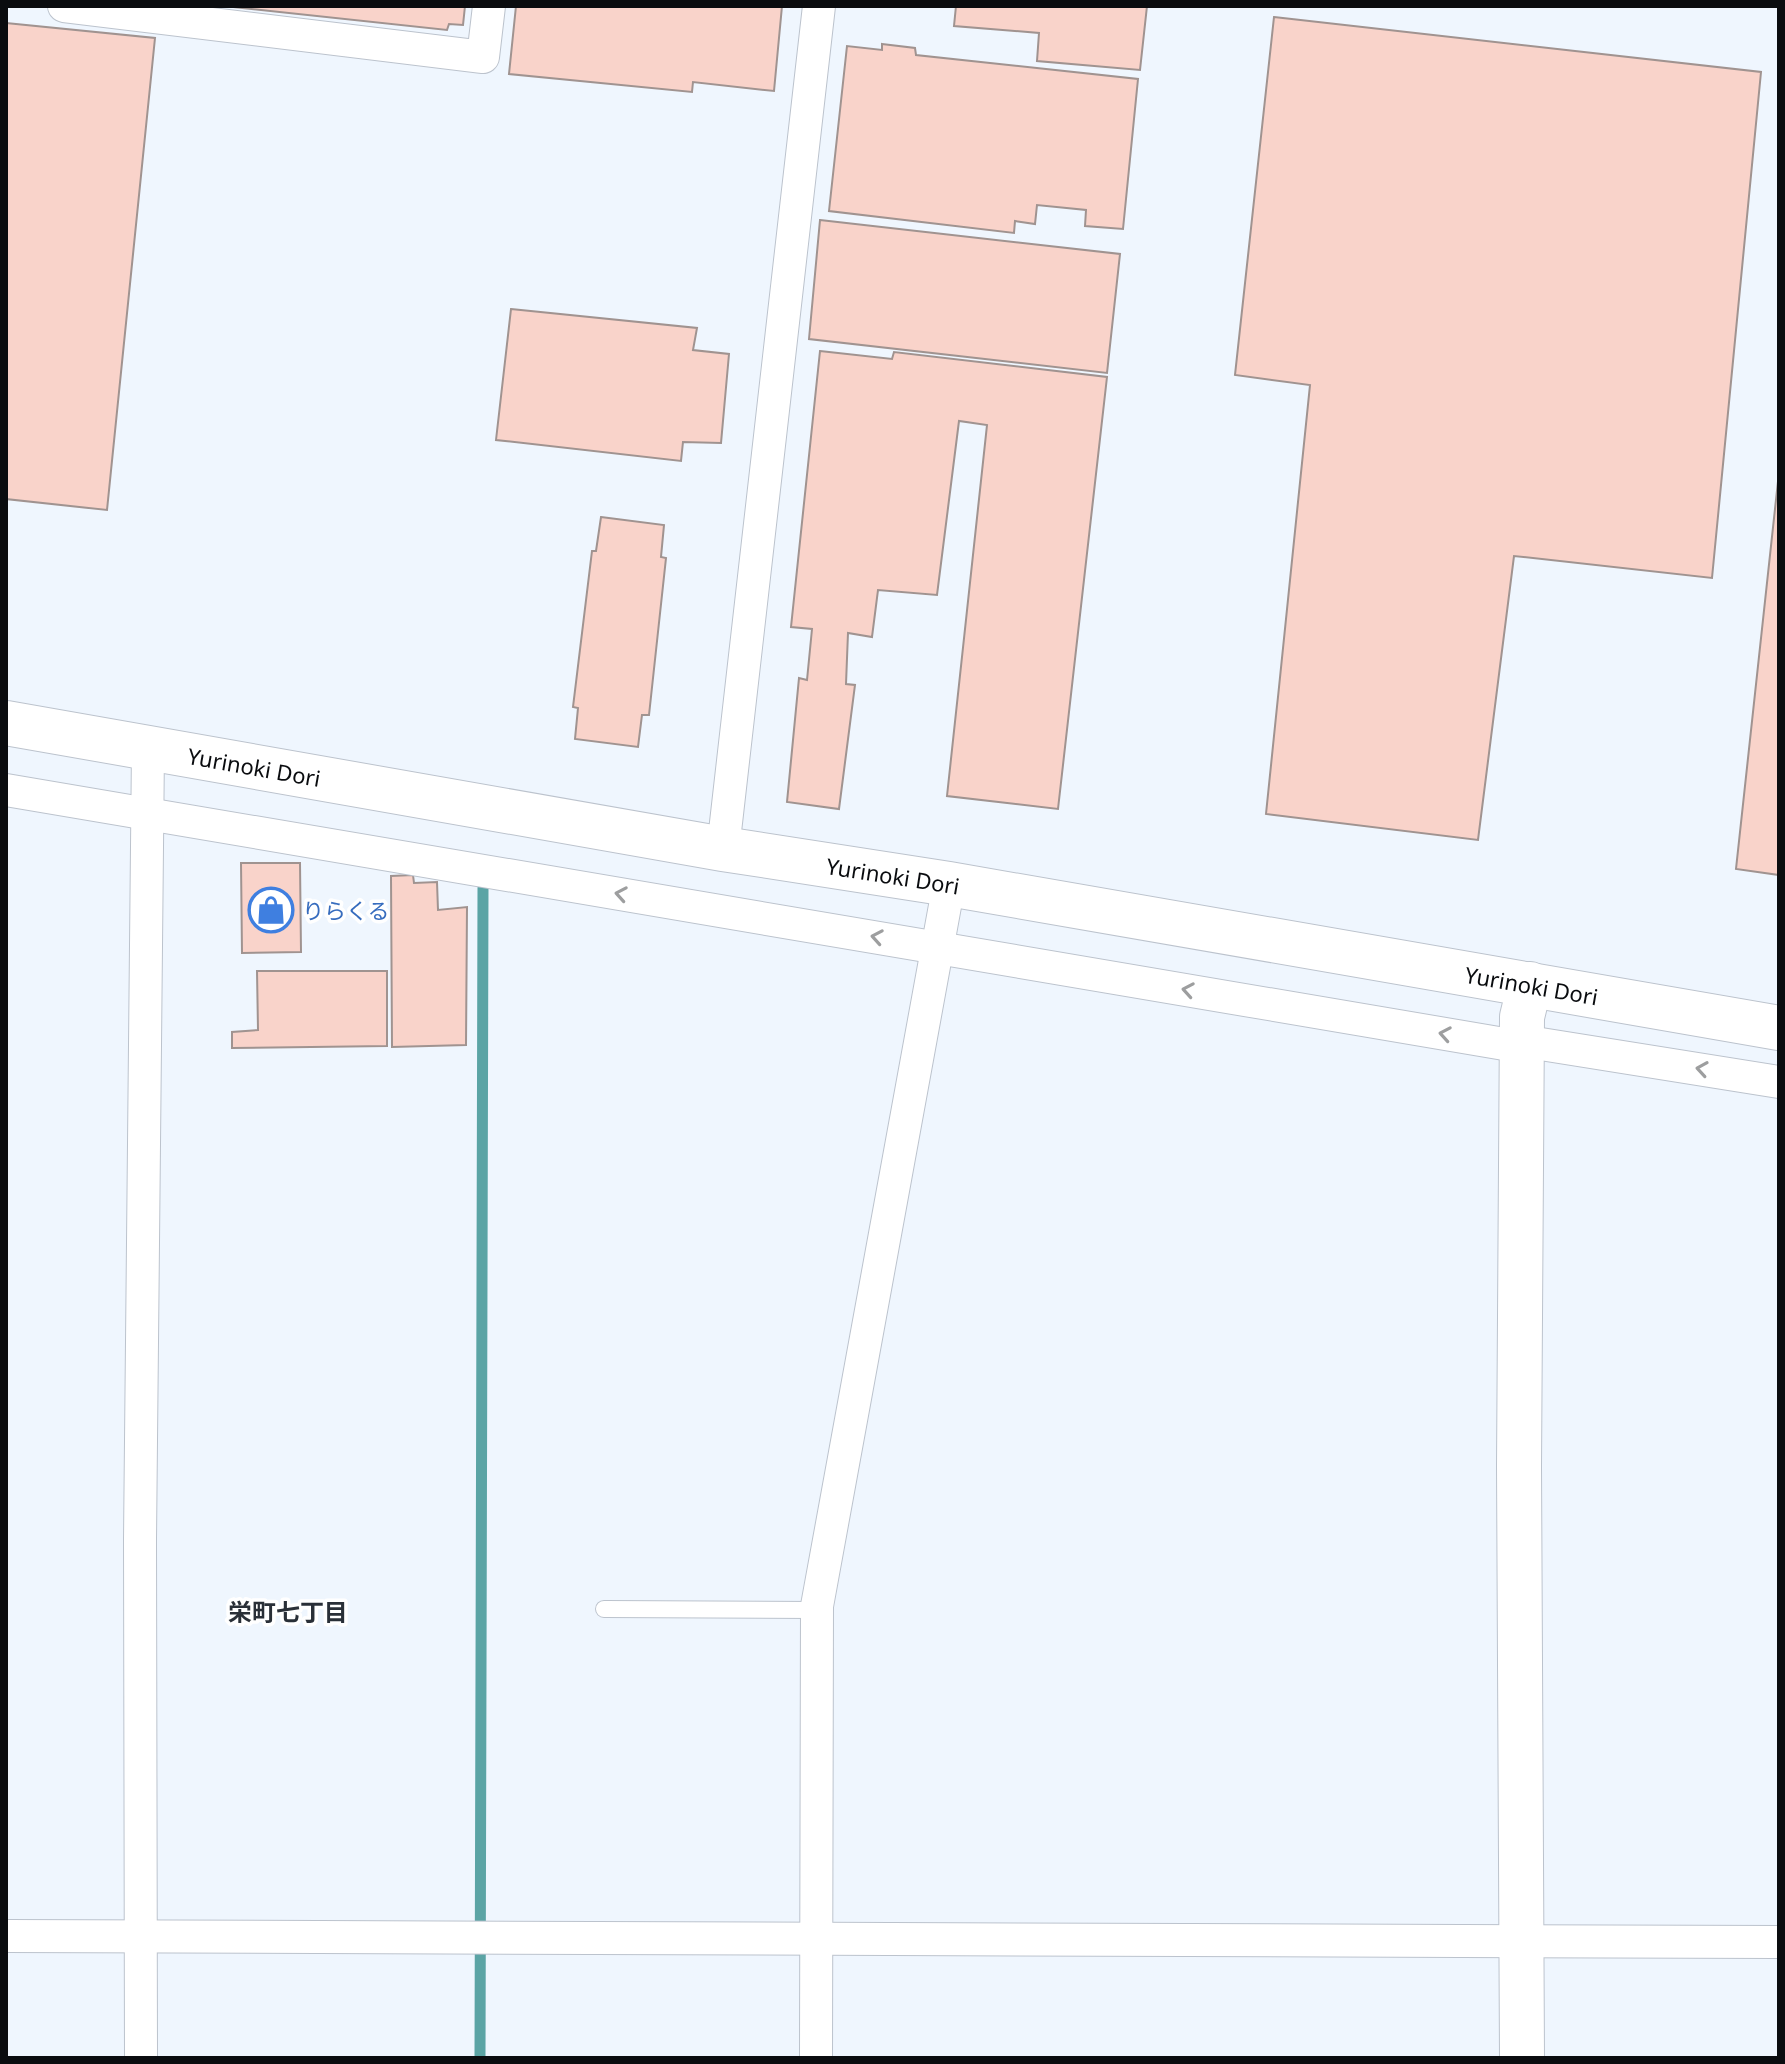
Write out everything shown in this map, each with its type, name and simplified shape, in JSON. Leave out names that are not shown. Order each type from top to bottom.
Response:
[{"type":"street","points":[[64,6],[483,57],[489,6]]},
{"type":"street","points":[[723,849],[819,6]]},
{"type":"street","name":"Yurinoki Dori","points":[[6,723],[723,849],[949,884],[1779,1028]]},
{"type":"street","points":[[141,2058],[140,1540],[148,748]]},
{"type":"street","points":[[6,790],[1522,1044],[1779,1082]]},
{"type":"street","points":[[816,2058],[817,1610],[949,884]]},
{"type":"street","points":[[1522,2058],[1519,1496],[1522,1017],[1530,984]]},
{"type":"street","points":[[6,1936],[1779,1942]]},
{"type":"lane","points":[[604,1609],[817,1610]]},
{"type":"building","points":[[224,6],[465,6],[463,25],[449,24],[447,30]]},
{"type":"building","points":[[516,6],[782,6],[774,91],[693,82],[692,92],[509,74]]},
{"type":"building","points":[[956,6],[1147,6],[1140,70],[1037,61],[1039,33],[954,26]]},
{"type":"building","points":[[1274,17],[1761,72],[1712,578],[1514,556],[1478,840],[1266,814],[1310,385],[1235,375]]},
{"type":"building","points":[[6,23],[155,38],[107,510],[6,499]]},
{"type":"building","points":[[882,44],[915,48],[916,55],[1138,79],[1123,229],[1085,226],[1086,210],[1037,205],[1035,224],[1015,221],[1014,233],[829,211],[847,46],[882,50]]},
{"type":"building","points":[[820,220],[1120,254],[1107,373],[809,339]]},
{"type":"building","points":[[511,309],[697,328],[693,350],[729,354],[721,443],[683,442],[681,461],[496,440]]},
{"type":"building","points":[[820,351],[892,359],[894,352],[1107,377],[1058,809],[947,796],[987,425],[959,421],[937,595],[878,590],[872,637],[848,633],[846,684],[855,685],[839,809],[787,802],[799,678],[807,680],[812,629],[791,627]]},
{"type":"building","points":[[1779,472],[1779,875],[1736,869]]},
{"type":"building","points":[[601,517],[664,525],[661,557],[666,558],[649,715],[642,715],[638,747],[575,739],[578,708],[573,707],[592,551],[596,551]]},
{"type":"building","points":[[241,863],[300,863],[301,952],[242,953]]},
{"type":"building","points":[[413,875],[414,883],[437,882],[438,910],[467,907],[466,1045],[392,1047],[391,876]]},
{"type":"building","points":[[257,971],[387,971],[387,1046],[232,1048],[232,1032],[258,1030]]},
{"type":"waterway","points":[[480,2058],[483,888]]},
{"type":"place","name":"りらくる","points":[[271,910]]},
{"type":"district","name":"栄町七丁目","points":[[288,1611]]}]
